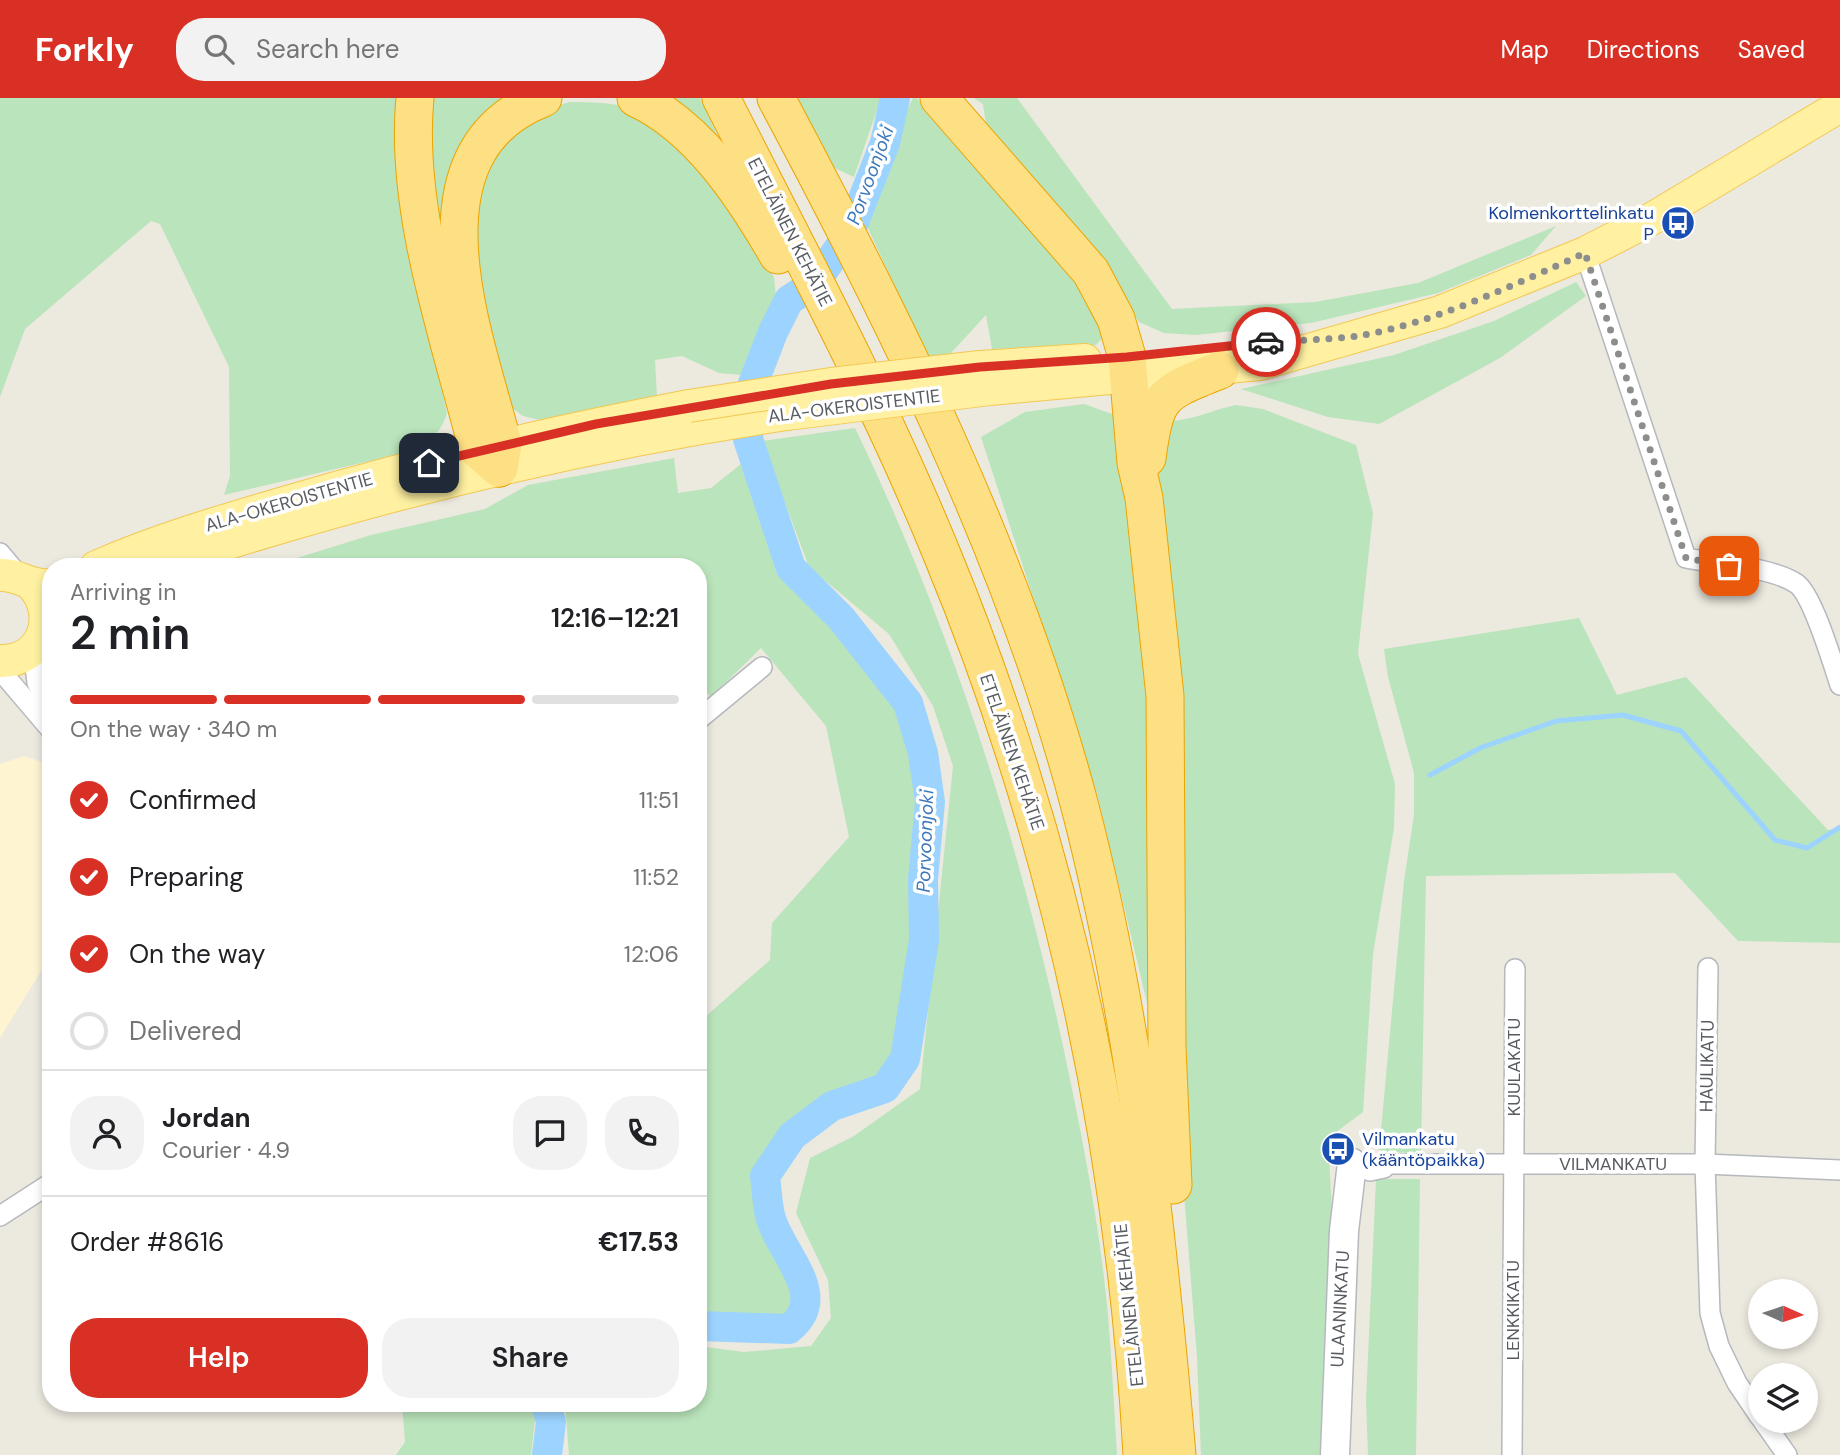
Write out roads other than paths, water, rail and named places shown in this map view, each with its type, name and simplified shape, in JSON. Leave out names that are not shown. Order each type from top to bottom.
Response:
[{"type":"highway","points":[[415,98],[414,162],[421,217],[493,454]]},
{"type":"highway","points":[[493,454],[458,252],[458,212],[467,173],[480,147],[499,124],[525,105],[542,98]]},
{"type":"highway","points":[[636,98],[659,109],[688,132],[737,193],[782,241]]},
{"type":"highway","name":"ETELÄINEN KEHÄTIE","points":[[721,98],[782,241],[837,341],[942,553],[1013,749],[1054,881],[1085,1011],[1109,1141],[1127,1269],[1142,1455]]},
{"type":"highway","name":"ETELÄINEN KEHÄTIE","points":[[776,98],[877,292],[942,429],[1003,574],[1032,653],[1078,800],[1129,1033],[1160,1262],[1180,1455]]},
{"type":"highway","points":[[939,98],[1091,272],[1116,318],[1129,367],[1134,449],[1144,498],[1165,696],[1167,1047],[1180,1455]]},
{"type":"highway","points":[[1144,498],[1153,418],[1158,405],[1172,390],[1220,370]]},
{"type":"main road","name":"ALA-OKEROISTENTIE","points":[[1129,367],[1220,370],[1260,364],[1486,296],[1585,253],[1655,218],[1840,106]]},
{"type":"main road","name":"ALA-OKEROISTENTIE","points":[[117,558],[212,524],[493,454],[690,417],[831,384],[985,378],[1129,367],[1358,336]]},
{"type":"main road","name":"ALA-OKEROISTENTIE","points":[[182,558],[326,514],[493,454]]},
{"type":"main road","points":[[26,581],[42,601]]},
{"type":"main road","points":[[0,661],[17,659],[42,638]]},
{"type":"street","points":[[1585,253],[1686,558],[1780,576],[1799,585],[1827,645],[1840,685]]},
{"type":"street","points":[[0,554],[26,581]]},
{"type":"street","points":[[42,638],[37,683],[42,692]]},
{"type":"street","points":[[707,713],[762,667]]},
{"type":"street","points":[[0,670],[42,719]]},
{"type":"street","name":"HAULIKATU","points":[[1705,1164],[1708,968]]},
{"type":"street","name":"KUULAKATU","points":[[1514,1164],[1515,969]]},
{"type":"street","name":"VILMANKATU","points":[[1352,1163],[1370,1171],[1384,1168],[1386,1164],[1705,1164],[1840,1170]]},
{"type":"street","name":"ULAANINKATU","points":[[1335,1455],[1344,1231],[1352,1163]]},
{"type":"street","name":"LENKKIKATU","points":[[1512,1455],[1514,1164]]},
{"type":"street","points":[[1705,1164],[1710,1314],[1719,1346],[1748,1399]]},
{"type":"street","points":[[0,1216],[42,1189]]},
{"type":"street","points":[[1771,1433],[1787,1455]]},
{"type":"waterway","name":"Porvoonjoki","points":[[707,1326],[789,1329],[800,1316],[805,1303],[804,1290],[800,1276],[771,1219],[765,1176],[792,1136],[832,1106],[885,1088],[905,1059],[924,940],[923,879],[930,802],[923,753],[908,703],[841,618],[791,568],[748,439],[751,389],[773,332],[789,300],[814,284],[850,232],[885,143],[895,98]]},
{"type":"waterway","points":[[1430,775],[1480,748],[1556,721],[1623,715],[1681,731],[1775,840],[1807,848],[1840,827]]},
{"type":"waterway","name":"Porvoonjoki","points":[[547,1455],[551,1422],[548,1412]]},
{"type":"place","name":"Kolmenkorttelinkatu P","points":[[1678,223]]},
{"type":"place","name":"Vilmankatu (kääntöpaikka)","points":[[1338,1149]]}]
